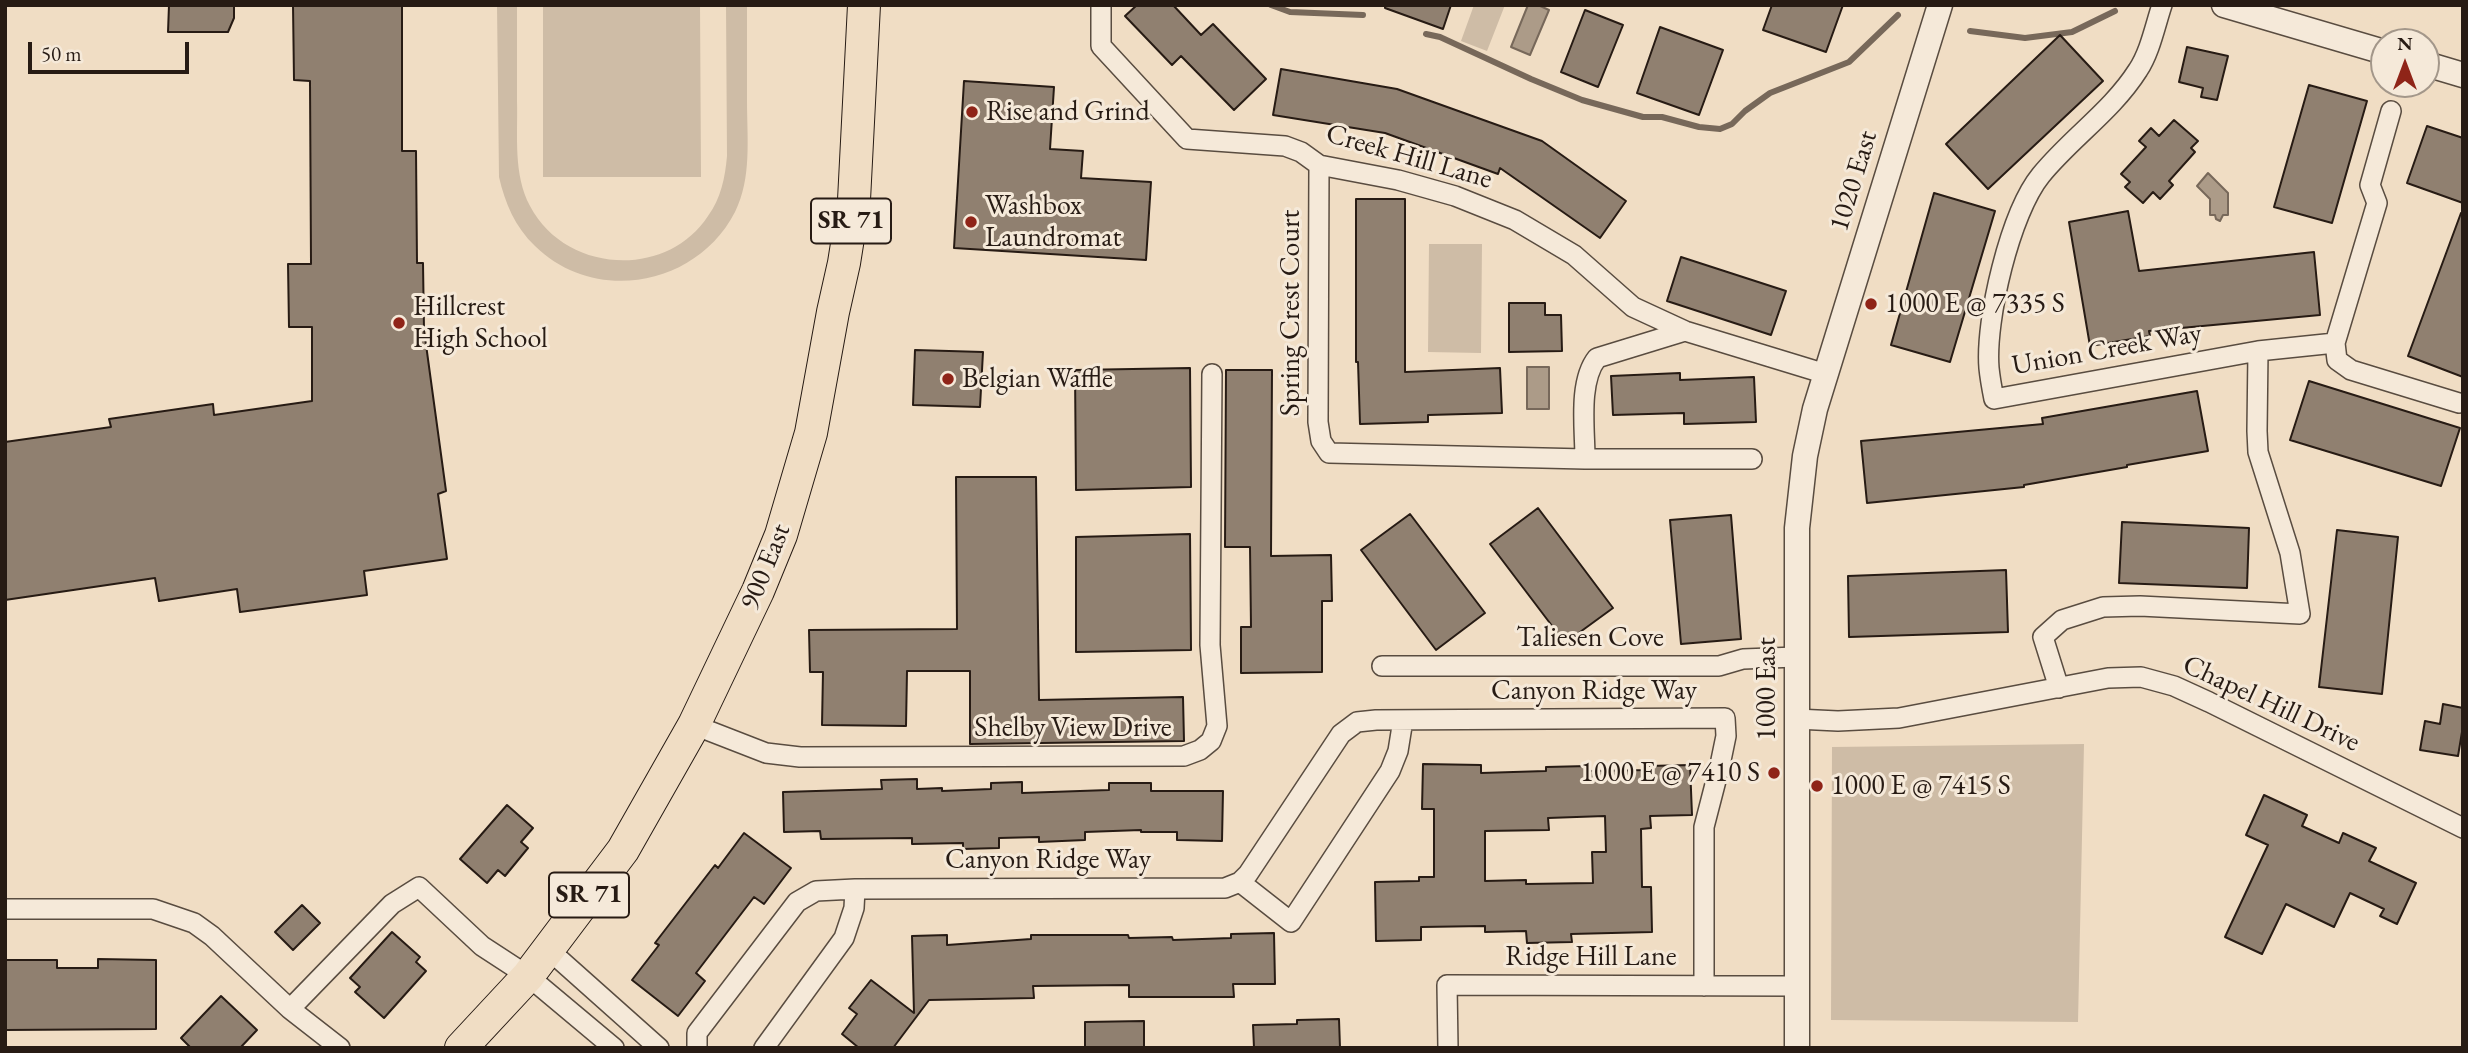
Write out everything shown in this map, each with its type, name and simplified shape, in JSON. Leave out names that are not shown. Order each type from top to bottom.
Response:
[{"type":"main road","name":"900 East","points":[[461,1048],[528,976],[623,850],[694,725],[758,591],[781,535],[811,433],[832,313],[845,263],[854,200],[864,5]]},
{"type":"street","name":"Creek Hill Lane","points":[[1101,5],[1101,46],[1186,139],[1285,146],[1301,152],[1318,165],[1398,180],[1455,196],[1515,220],[1574,256],[1633,307],[1685,331],[1826,374]]},
{"type":"street","name":"1020 East","points":[[1826,374],[1940,5]]},
{"type":"street","name":"Union Creek Way","points":[[2162,5],[2140,68],[2122,92],[2040,176],[2022,204],[2011,233],[1990,320],[1989,367],[1994,399],[2258,351],[2335,343]]},
{"type":"street","points":[[2224,5],[2370,48]]},
{"type":"street","points":[[2440,68],[2463,75]]},
{"type":"street","points":[[2391,111],[2370,185],[2377,203],[2335,343],[2337,360],[2351,370],[2459,403]]},
{"type":"street","name":"Spring Crest Court","points":[[1318,165],[1318,422],[1321,442],[1329,453],[1752,459]]},
{"type":"street","points":[[1586,458],[1585,386],[1588,369],[1597,358],[1685,331]]},
{"type":"street","points":[[2059,688],[2043,637],[2063,620],[2103,607],[2140,606],[2300,614],[2290,553],[2259,452],[2258,351]]},
{"type":"street","name":"Shelby View Drive","points":[[694,725],[766,752],[800,757],[1184,756],[1200,750],[1211,741],[1217,726],[1210,645],[1212,374]]},
{"type":"street","name":"1000 East","points":[[1797,1048],[1797,528],[1805,456],[1826,374]]},
{"type":"street","name":"Taliesen Cove","points":[[1382,666],[1719,666],[1743,659],[1796,657]]},
{"type":"street","name":"Chapel Hill Drive","points":[[1796,719],[1839,721],[1899,718],[2059,688],[2141,677],[2174,685],[2463,828]]},
{"type":"street","name":"Canyon Ridge Way","points":[[697,1048],[697,1032],[797,902],[816,891],[1225,888],[1240,882],[1248,874],[1340,734],[1357,722],[1725,718],[1726,736],[1703,827],[1704,986]]},
{"type":"street","points":[[1240,882],[1291,922],[1390,771],[1398,751],[1403,720]]},
{"type":"street","points":[[290,1009],[392,904],[419,887],[482,946],[528,976],[614,1048]]},
{"type":"street","points":[[764,1048],[845,938],[854,908],[855,889]]},
{"type":"street","points":[[5,909],[153,909],[194,923],[212,936],[290,1009],[340,1048]]},
{"type":"street","points":[[549,950],[659,1048]]},
{"type":"street","name":"Ridge Hill Lane","points":[[1448,1048],[1447,985],[1797,986]]},
{"type":"shaded area","points":[[497,5],[517,5],[518,155],[521,181],[530,206],[546,228],[567,245],[591,255],[616,260],[642,259],[667,251],[690,237],[716,202],[724,180],[727,156],[726,5],[747,5],[748,143],[744,186],[735,212],[718,237],[696,257],[671,271],[643,279],[615,281],[586,276],[559,265],[535,246],[522,231],[504,196],[499,177]]},
{"type":"shaded area","points":[[543,5],[700,5],[701,177],[543,177]]},
{"type":"shaded area","points":[[1474,5],[1505,5],[1487,51],[1461,41]]},
{"type":"shaded area","points":[[1528,5],[1538,5],[1549,10],[1530,55],[1511,47]]},
{"type":"shaded area","points":[[2208,173],[2228,193],[2228,215],[2223,215],[2220,221],[2215,215],[2210,215],[2210,199],[2197,186]]},
{"type":"shaded area","points":[[1429,244],[1482,244],[1481,353],[1428,352]]},
{"type":"shaded area","points":[[1527,367],[1549,367],[1549,409],[1527,409]]},
{"type":"shaded area","points":[[2084,744],[2078,1022],[1831,1020],[1832,747]]},
{"type":"building","points":[[169,5],[234,5],[234,18],[228,32],[168,32]]},
{"type":"building","points":[[293,5],[402,5],[402,151],[416,151],[417,263],[423,263],[424,330],[446,491],[438,494],[447,559],[364,571],[367,595],[240,612],[237,589],[159,601],[155,578],[5,600],[5,442],[111,427],[109,419],[213,404],[214,415],[312,401],[312,327],[289,327],[288,264],[311,264],[310,81],[294,80]]},
{"type":"building","points":[[1137,5],[1173,5],[1201,35],[1213,24],[1266,79],[1234,110],[1181,56],[1172,65],[1125,16]]},
{"type":"building","points":[[1385,5],[1451,5],[1443,29],[1385,8]]},
{"type":"building","points":[[1772,5],[1843,5],[1826,52],[1763,30]]},
{"type":"building","points":[[1585,10],[1623,25],[1598,87],[1561,72]]},
{"type":"building","points":[[1660,27],[1723,50],[1699,115],[1637,93]]},
{"type":"building","points":[[2060,35],[2103,81],[1988,189],[1946,144]]},
{"type":"building","points":[[2187,47],[2228,56],[2217,100],[2201,97],[2203,88],[2179,82]]},
{"type":"building","points":[[1281,69],[1397,89],[1542,141],[1626,201],[1600,238],[1500,168],[1498,174],[1385,133],[1273,115]]},
{"type":"building","points":[[964,81],[1054,87],[1050,149],[1083,151],[1081,178],[1151,182],[1146,260],[954,248]]},
{"type":"building","points":[[2309,85],[2367,101],[2332,223],[2274,207]]},
{"type":"building","points":[[2174,120],[2198,141],[2191,148],[2195,152],[2169,181],[2173,185],[2160,199],[2153,192],[2143,203],[2125,187],[2130,182],[2121,174],[2146,147],[2139,141],[2151,128],[2159,136]]},
{"type":"building","points":[[2427,126],[2463,138],[2463,203],[2407,183]]},
{"type":"building","points":[[1934,193],[1995,211],[1950,362],[1891,345]]},
{"type":"building","points":[[1356,199],[1405,199],[1405,372],[1500,368],[1502,413],[1428,415],[1428,422],[1360,424],[1356,362]]},
{"type":"building","points":[[2128,211],[2139,271],[2314,252],[2320,315],[2149,331],[2150,336],[2090,346],[2069,222]]},
{"type":"building","points":[[2461,213],[2463,214],[2463,377],[2408,356]]},
{"type":"building","points":[[1681,257],[1786,291],[1771,335],[1667,301]]},
{"type":"building","points":[[1509,303],[1545,303],[1545,315],[1561,315],[1562,351],[1509,352]]},
{"type":"building","name":"Belgian Waffle","points":[[915,350],[983,352],[980,407],[913,405]]},
{"type":"building","points":[[1190,368],[1191,487],[1076,490],[1075,370]]},
{"type":"building","points":[[1226,370],[1272,370],[1271,556],[1331,555],[1332,601],[1322,601],[1322,672],[1241,673],[1241,627],[1251,627],[1250,547],[1225,547]]},
{"type":"building","points":[[1680,373],[1680,380],[1754,377],[1756,422],[1684,424],[1684,413],[1613,415],[1611,376]]},
{"type":"building","points":[[2309,381],[2460,428],[2441,486],[2290,440]]},
{"type":"building","points":[[2197,391],[2208,451],[2024,487],[1867,503],[1861,441],[2043,424],[2042,418]]},
{"type":"building","points":[[956,477],[1036,477],[1039,700],[1183,697],[1184,741],[970,744],[970,671],[907,671],[906,726],[822,725],[823,672],[810,672],[809,630],[957,629]]},
{"type":"building","points":[[1538,508],[1613,608],[1565,643],[1490,544]]},
{"type":"building","points":[[1410,514],[1485,613],[1436,650],[1361,550]]},
{"type":"building","points":[[1731,515],[1741,639],[1681,644],[1670,520]]},
{"type":"building","points":[[2122,522],[2249,528],[2247,588],[2119,583]]},
{"type":"building","points":[[2337,530],[2398,537],[2382,694],[2319,687]]},
{"type":"building","points":[[1190,534],[1191,650],[1076,652],[1076,537]]},
{"type":"building","points":[[2006,570],[2008,632],[1849,637],[1848,576]]},
{"type":"building","points":[[2443,704],[2463,708],[2458,756],[2420,750],[2425,721],[2440,724]]},
{"type":"building","points":[[1423,764],[1481,765],[1481,773],[1546,771],[1546,767],[1588,766],[1589,771],[1648,770],[1648,766],[1690,765],[1692,815],[1650,816],[1651,828],[1641,829],[1642,887],[1651,887],[1652,932],[1571,934],[1572,942],[1527,943],[1526,931],[1485,932],[1485,926],[1421,927],[1421,940],[1376,941],[1375,882],[1419,881],[1419,877],[1434,877],[1434,809],[1422,809]],"holes":[[[1605,816],[1606,852],[1592,852],[1593,883],[1526,884],[1526,880],[1485,881],[1485,831],[1549,830],[1548,818]]]},
{"type":"building","points":[[917,779],[917,789],[942,788],[942,791],[991,789],[991,783],[1022,782],[1022,793],[1109,790],[1109,783],[1151,783],[1151,791],[1223,791],[1222,841],[1177,840],[1177,832],[1141,830],[1085,832],[1085,840],[1039,842],[1039,837],[999,838],[999,848],[963,849],[963,843],[912,844],[912,838],[821,839],[820,831],[784,832],[783,792],[882,789],[881,780]]},
{"type":"building","points":[[2264,795],[2307,815],[2302,826],[2339,843],[2343,833],[2376,848],[2369,861],[2416,883],[2397,924],[2380,916],[2384,909],[2350,893],[2334,927],[2286,904],[2262,954],[2225,937],[2268,845],[2246,835]]},
{"type":"building","points":[[507,805],[533,828],[521,842],[528,848],[505,876],[498,870],[487,883],[460,859]]},
{"type":"building","points":[[744,833],[791,868],[764,904],[754,897],[696,973],[705,981],[678,1016],[632,980],[659,945],[655,943],[715,865],[718,868]]},
{"type":"building","points":[[302,905],[320,923],[293,950],[275,932]]},
{"type":"building","points":[[392,932],[420,957],[416,962],[426,971],[384,1018],[355,992],[360,987],[350,978]]},
{"type":"building","points":[[1274,933],[1275,984],[1233,984],[1234,997],[1129,997],[1129,985],[1033,986],[1034,998],[929,1000],[893,1048],[859,1048],[842,1034],[857,1014],[849,1008],[871,980],[914,1013],[912,936],[947,935],[947,945],[1031,939],[1031,935],[1128,935],[1129,938],[1172,937],[1173,940]]},
{"type":"building","points":[[98,959],[156,960],[156,1029],[5,1030],[5,960],[57,960],[57,968],[98,968]]},
{"type":"building","points":[[221,996],[257,1030],[240,1048],[191,1048],[181,1038]]},
{"type":"building","points":[[1339,1019],[1340,1048],[1254,1048],[1253,1025]]},
{"type":"building","points":[[1144,1021],[1144,1048],[1085,1048],[1085,1022]]},
{"type":"waterway","points":[[1271,5],[1290,12],[1363,15]]},
{"type":"waterway","points":[[1970,31],[2025,38],[2072,32],[2115,11]]},
{"type":"waterway","points":[[1426,34],[1440,37],[1582,100],[1643,117],[1662,117],[1699,127],[1720,129],[1732,124],[1770,93],[1849,62],[1898,15]]},
{"type":"place","name":"Rise and Grind","points":[[972,112]]},
{"type":"place","name":"Washbox Laundromat","points":[[971,222]]},
{"type":"place","name":"1000 E @ 7335 S","points":[[1871,304]]},
{"type":"place","name":"Hillcrest High School","points":[[399,323]]},
{"type":"place","name":"Belgian Waffle","points":[[948,379]]},
{"type":"place","name":"1000 E @ 7410 S","points":[[1774,773]]},
{"type":"place","name":"1000 E @ 7415 S","points":[[1817,786]]}]
